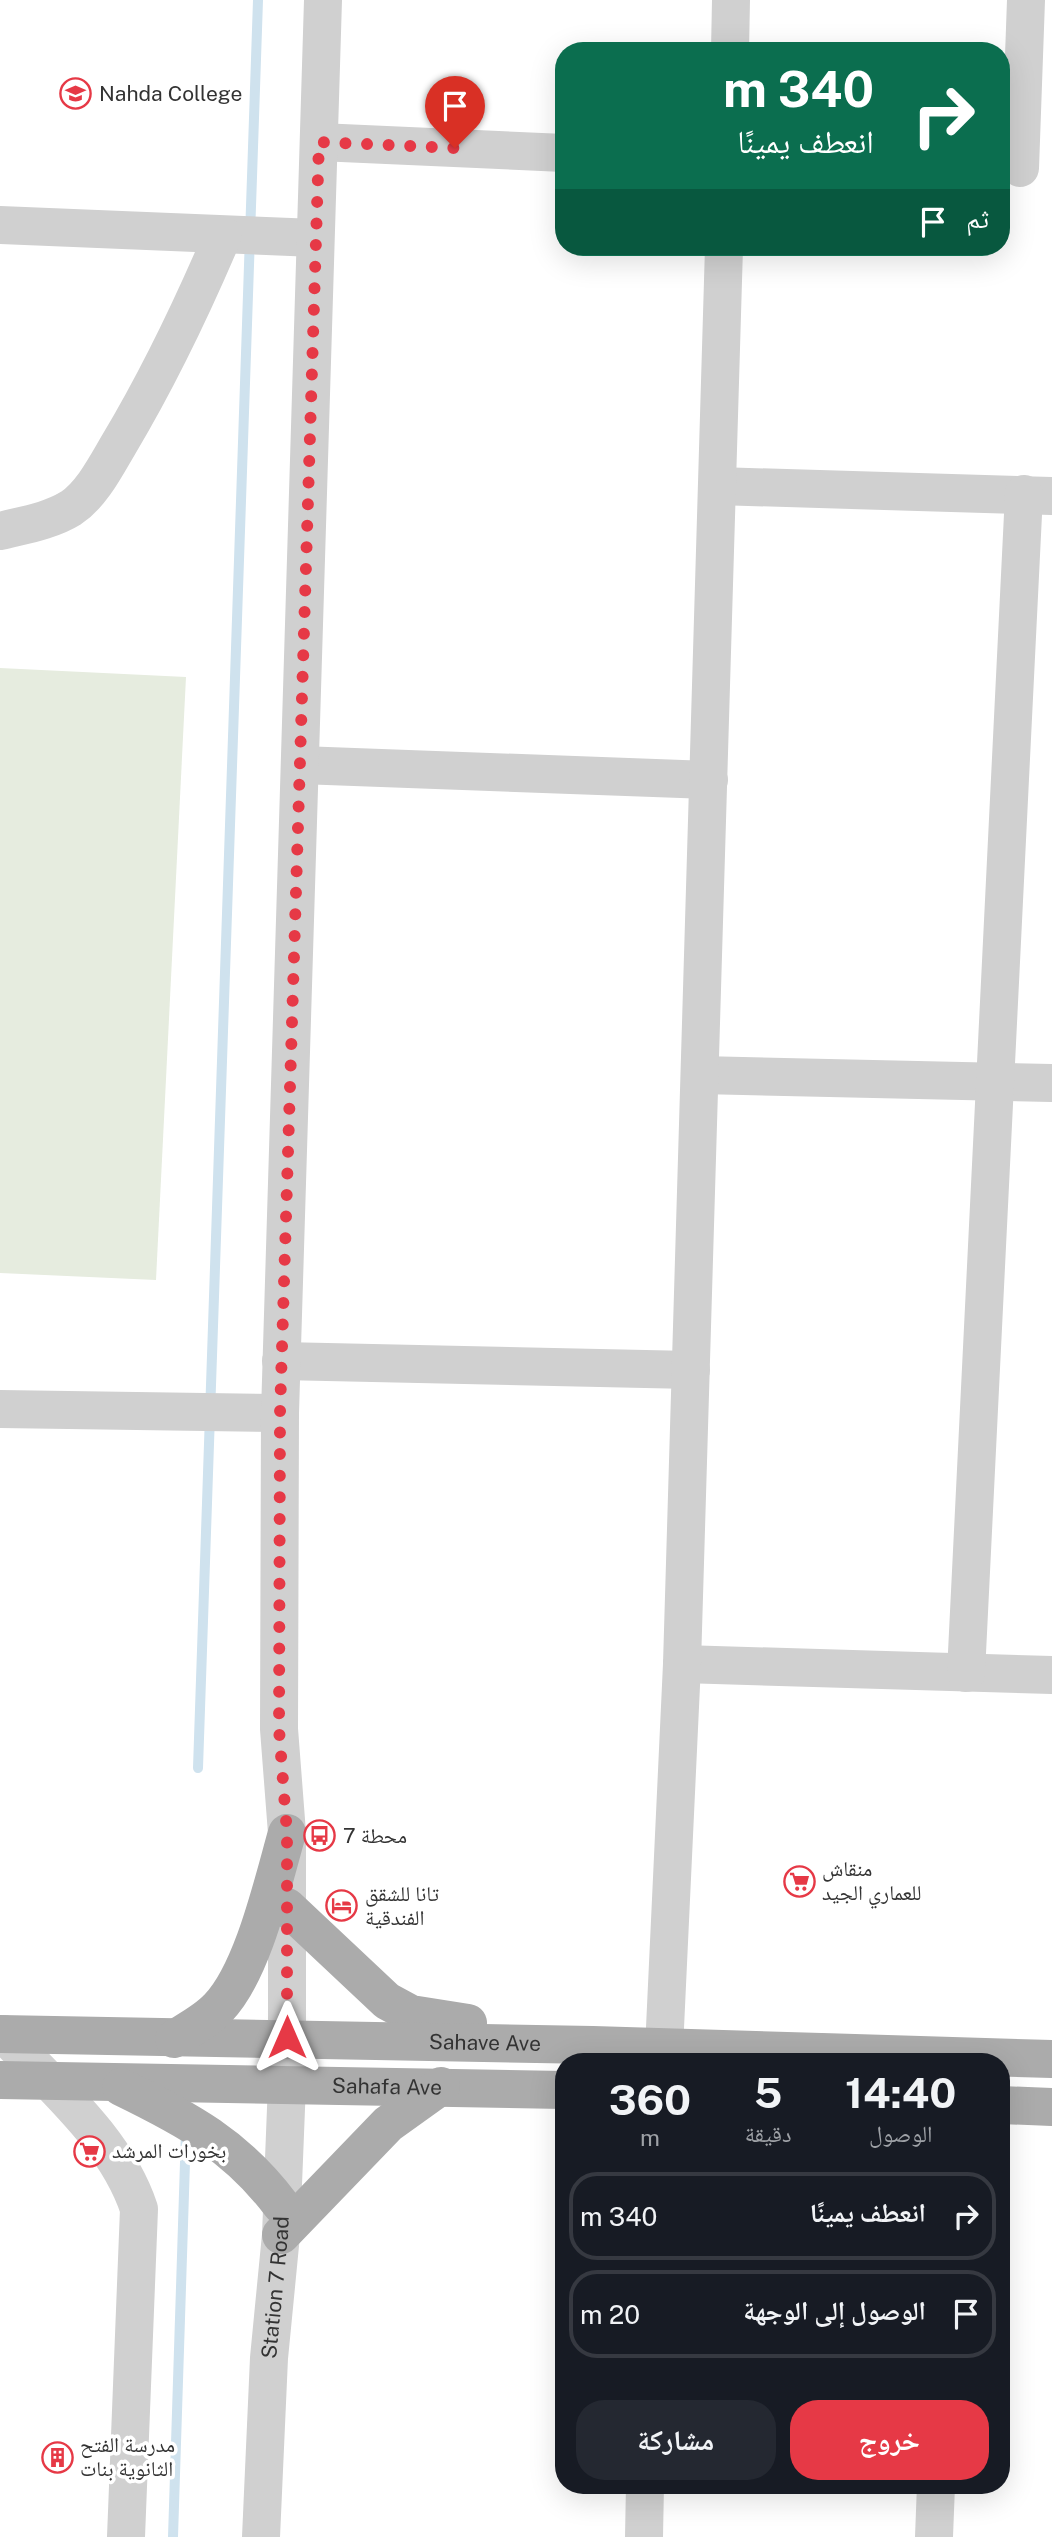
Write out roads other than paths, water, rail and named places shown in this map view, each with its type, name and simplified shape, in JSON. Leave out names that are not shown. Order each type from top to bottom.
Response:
[{"type":"main road","points":[[174,2039],[205,2020],[234,1988],[258,1926],[287,1833]]},
{"type":"main road","points":[[287,1907],[365,1983],[387,2001],[411,2014],[453,2022],[546,2029],[593,2045]]},
{"type":"main road","name":"Sahave Ave","points":[[2,2034],[174,2039],[287,2037],[819,2053]]},
{"type":"main road","name":"Sahave Ave","points":[[1010,2058],[1052,2059]]},
{"type":"main road","name":"Sahafa Ave","points":[[0,2080],[555,2090]]},
{"type":"main road","points":[[113,2083],[210,2134],[260,2177],[281,2220],[388,2124],[442,2086]]},
{"type":"main road","points":[[1010,2105],[1052,2107]]},
{"type":"street","name":"Station 7 Road","points":[[261,2537],[269,2358],[281,2220],[287,2083],[287,1833],[279,1729],[280,1413],[323,0]]},
{"type":"street","points":[[730,42],[731,0]]},
{"type":"street","points":[[1024,169],[1026,0]]},
{"type":"street","points":[[319,142],[555,153]]},
{"type":"street","points":[[0,225],[315,238]]},
{"type":"street","points":[[0,531],[39,522],[72,507],[99,478],[154,385],[193,306],[223,235]]},
{"type":"street","points":[[664,2049],[691,1370],[724,256]]},
{"type":"street","points":[[717,486],[1038,495],[996,1082],[966,1673]]},
{"type":"street","points":[[300,765],[709,780]]},
{"type":"street","points":[[700,1075],[1052,1083]]},
{"type":"street","points":[[281,1362],[691,1370]]},
{"type":"street","points":[[0,1409],[280,1413]]},
{"type":"street","points":[[681,1664],[1052,1675]]},
{"type":"street","points":[[2,2034],[98,2136],[133,2191],[139,2209],[126,2537]]},
{"type":"street","points":[[643,2537],[645,2494]]},
{"type":"street","points":[[934,2537],[936,2494]]},
{"type":"waterway","points":[[198,1768],[258,0]]},
{"type":"waterway","points":[[173,2537],[186,2131]]},
{"type":"place","name":"Nahda College","points":[[76,94]]},
{"type":"place","name":"محطة 7","points":[[320,1836]]},
{"type":"place","name":"منقاش للعماري الجيد","points":[[799,1881]]},
{"type":"place","name":"تانا للشقق الفندقية","points":[[342,1906]]},
{"type":"place","name":"بخورات المرشد","points":[[89,2151]]},
{"type":"place","name":"مدرسة الفتح الثانوية بنات","points":[[57,2457]]}]
